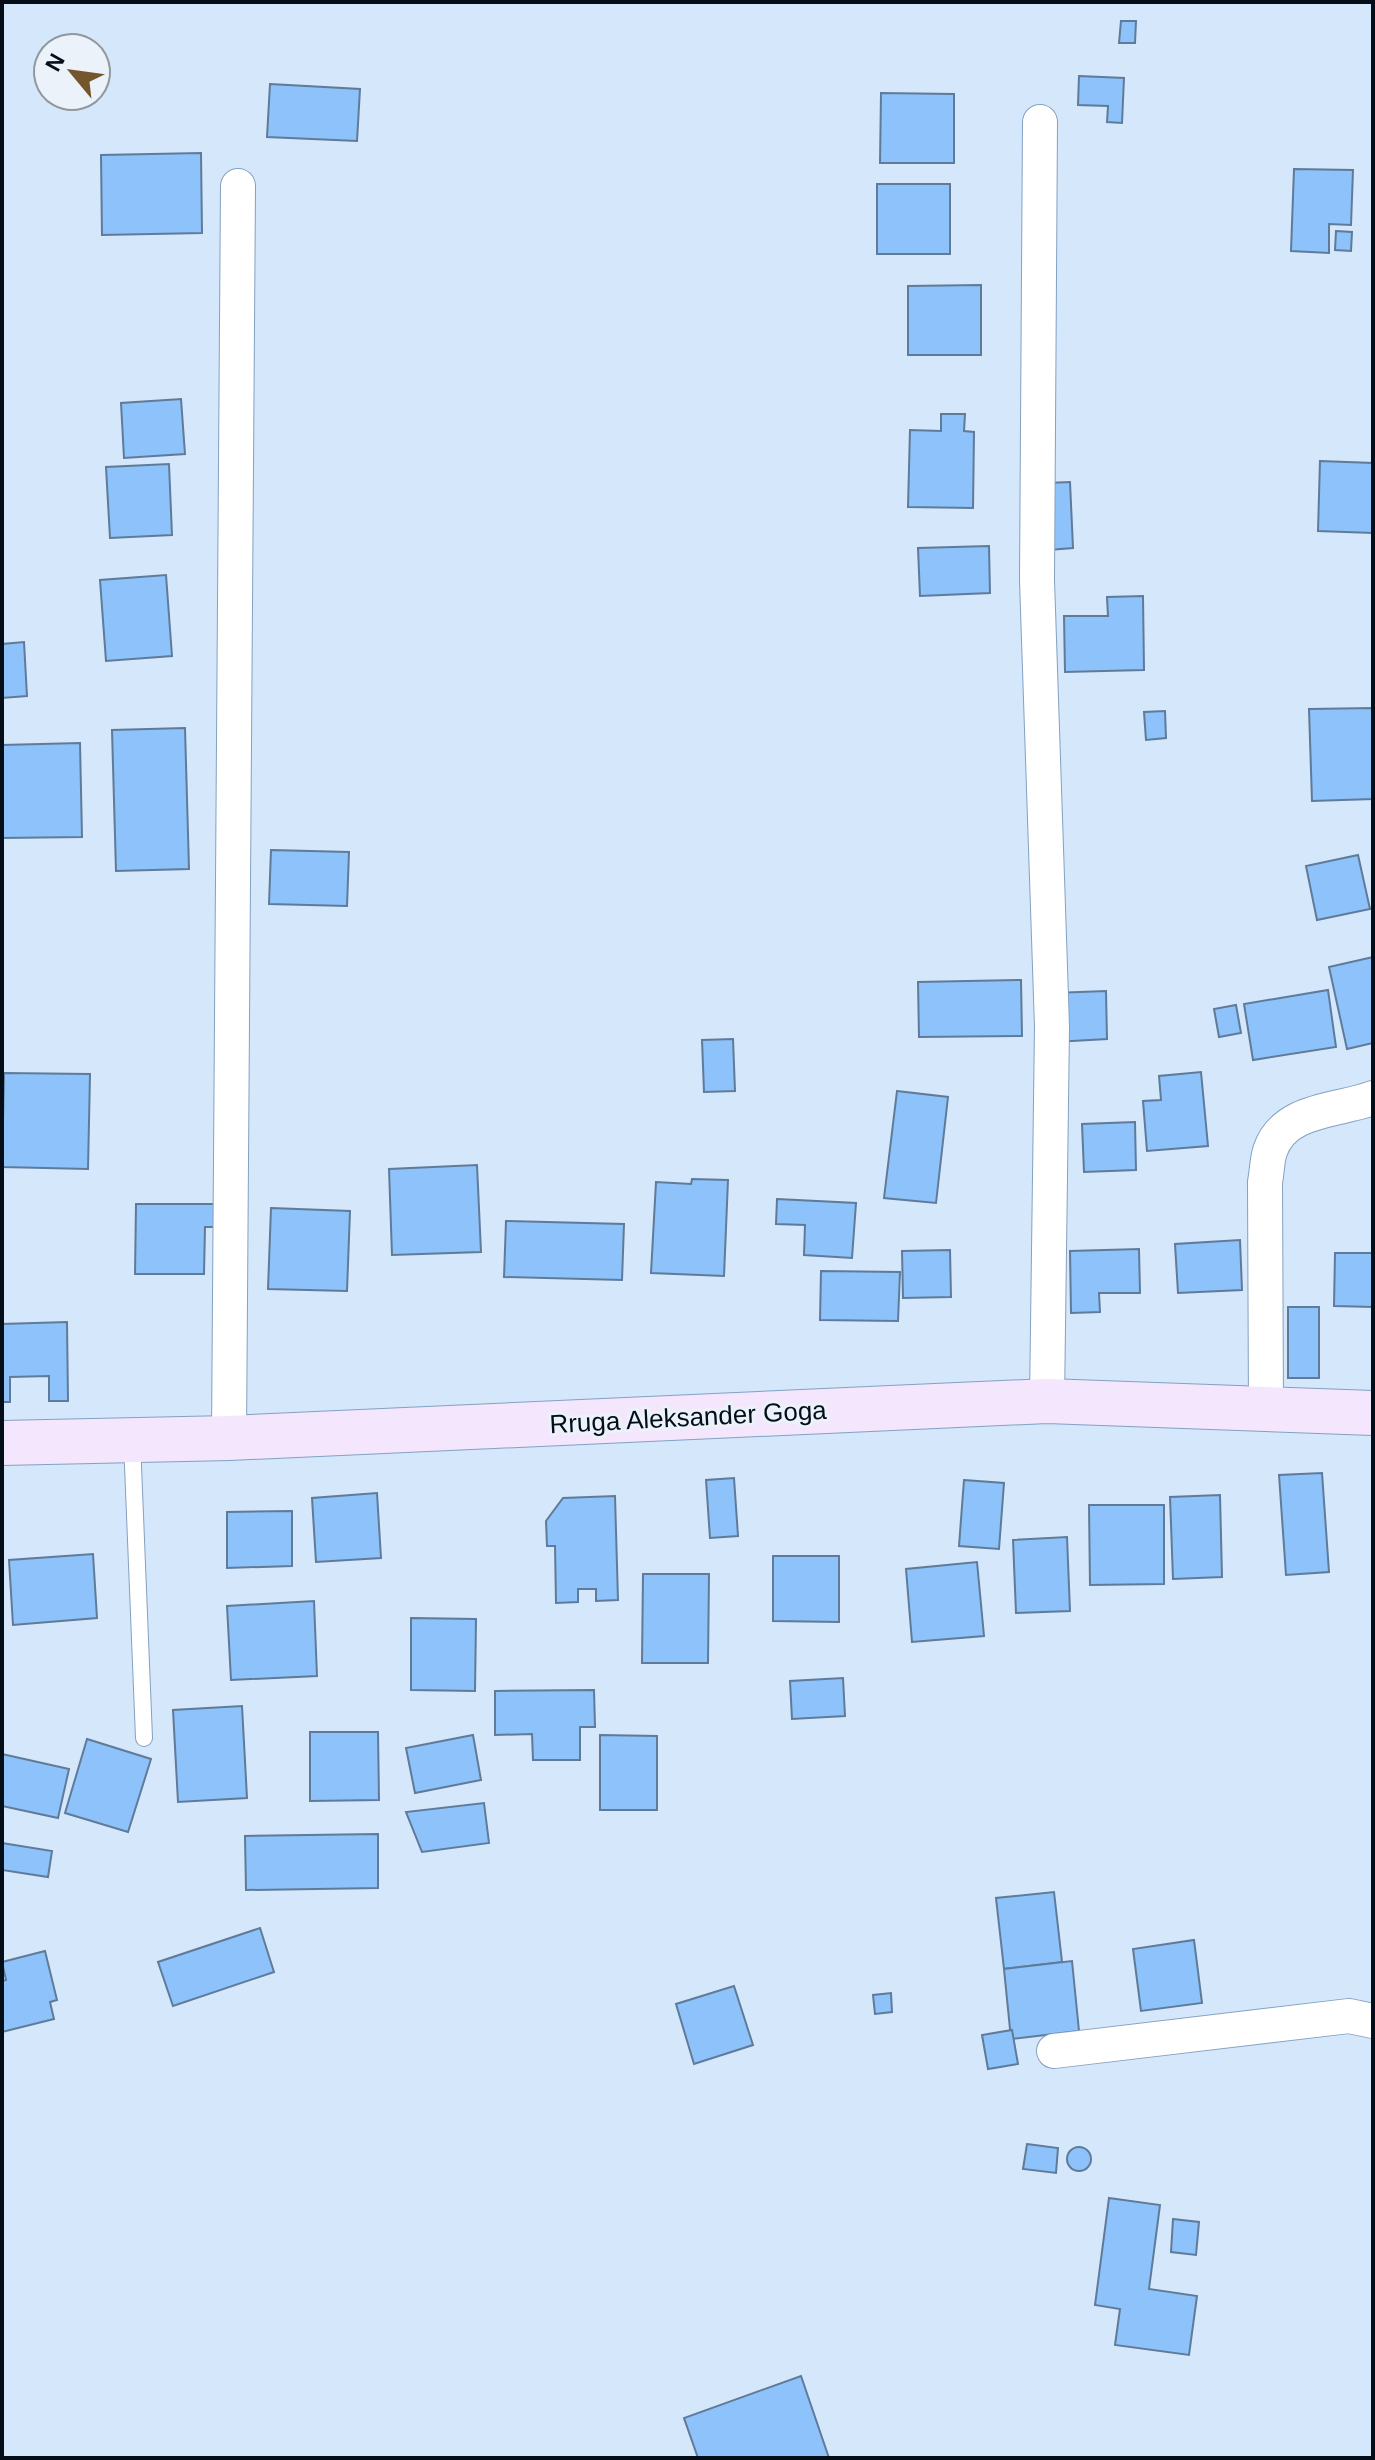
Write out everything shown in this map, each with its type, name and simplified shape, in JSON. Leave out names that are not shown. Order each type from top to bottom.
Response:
[{"type":"main road","name":"Rruga Aleksander Goga","points":[[2,1443],[229,1438],[1047,1401],[1373,1413]]},
{"type":"street","points":[[1040,122],[1037,580],[1052,1027],[1047,1401]]},
{"type":"street","points":[[229,1438],[238,186]]},
{"type":"street","points":[[1266,1411],[1265,1182],[1270,1148],[1289,1123],[1314,1113],[1373,1098]]},
{"type":"street","points":[[1054,2051],[1349,2016],[1373,2021]]},
{"type":"lane","points":[[132,1441],[144,1738]]},
{"type":"building","points":[[1121,21],[1136,21],[1135,43],[1119,43]]},
{"type":"building","points":[[1079,76],[1124,78],[1122,123],[1107,122],[1108,106],[1078,105]]},
{"type":"building","points":[[270,84],[360,89],[357,141],[267,137]]},
{"type":"building","points":[[881,93],[954,94],[954,163],[880,163]]},
{"type":"building","points":[[201,153],[202,233],[102,235],[101,155]]},
{"type":"building","points":[[1294,169],[1353,170],[1351,225],[1329,224],[1329,253],[1291,251]]},
{"type":"building","points":[[877,184],[950,184],[950,254],[877,254]]},
{"type":"building","points":[[1336,231],[1352,232],[1351,251],[1335,250]]},
{"type":"building","points":[[981,285],[981,355],[908,355],[908,286]]},
{"type":"building","points":[[181,399],[185,454],[124,458],[121,403]]},
{"type":"building","points":[[941,414],[965,414],[964,431],[974,432],[973,508],[908,507],[910,430],[941,431]]},
{"type":"building","points":[[1320,461],[1373,463],[1373,533],[1318,531]]},
{"type":"building","points":[[169,464],[172,535],[110,538],[106,467]]},
{"type":"building","points":[[1070,482],[1073,548],[1049,550],[1047,483]]},
{"type":"building","points":[[989,546],[990,593],[920,596],[918,548]]},
{"type":"building","points":[[166,575],[172,656],[106,661],[100,580]]},
{"type":"building","points":[[1143,596],[1144,670],[1065,672],[1064,616],[1108,616],[1107,597]]},
{"type":"building","points":[[24,642],[27,696],[2,698],[2,644]]},
{"type":"building","points":[[1373,708],[1373,799],[1312,801],[1309,709]]},
{"type":"building","points":[[1165,711],[1166,738],[1146,740],[1144,712]]},
{"type":"building","points":[[185,728],[189,869],[116,871],[112,730]]},
{"type":"building","points":[[80,743],[82,837],[2,838],[2,745]]},
{"type":"building","points":[[271,850],[349,852],[347,906],[269,904]]},
{"type":"building","points":[[1358,855],[1370,909],[1317,920],[1306,866]]},
{"type":"building","points":[[1373,957],[1373,1043],[1347,1049],[1329,967]]},
{"type":"building","points":[[1021,980],[1022,1036],[919,1037],[918,982]]},
{"type":"building","points":[[1328,990],[1336,1047],[1253,1060],[1244,1004]]},
{"type":"building","points":[[1106,991],[1107,1039],[1055,1042],[1053,993]]},
{"type":"building","points":[[1236,1005],[1241,1033],[1219,1037],[1214,1009]]},
{"type":"building","points":[[733,1039],[735,1091],[704,1092],[702,1040]]},
{"type":"building","points":[[1201,1072],[1208,1146],[1147,1151],[1143,1101],[1161,1100],[1159,1076]]},
{"type":"building","points":[[4,1073],[90,1074],[88,1169],[2,1167]]},
{"type":"building","points":[[897,1091],[948,1097],[936,1203],[884,1198]]},
{"type":"building","points":[[1135,1122],[1136,1170],[1084,1172],[1082,1124]]},
{"type":"building","points":[[477,1165],[481,1252],[392,1255],[389,1169]]},
{"type":"building","points":[[692,1179],[728,1180],[724,1276],[651,1273],[656,1182],[691,1184]]},
{"type":"building","points":[[777,1199],[856,1203],[852,1258],[804,1255],[805,1225],[776,1224]]},
{"type":"building","points":[[136,1204],[218,1204],[218,1227],[205,1227],[204,1274],[135,1274]]},
{"type":"building","points":[[271,1208],[350,1211],[347,1291],[268,1289]]},
{"type":"building","points":[[506,1221],[624,1224],[622,1280],[504,1277]]},
{"type":"building","points":[[1240,1240],[1242,1290],[1178,1293],[1175,1244]]},
{"type":"building","points":[[1139,1249],[1140,1293],[1099,1293],[1100,1312],[1071,1313],[1070,1251]]},
{"type":"building","points":[[950,1250],[951,1297],[903,1298],[902,1251]]},
{"type":"building","points":[[1335,1253],[1373,1253],[1373,1307],[1334,1306]]},
{"type":"building","points":[[821,1271],[900,1272],[898,1321],[820,1320]]},
{"type":"building","points":[[1288,1307],[1319,1307],[1319,1378],[1288,1378]]},
{"type":"building","points":[[67,1322],[68,1401],[49,1401],[49,1376],[10,1377],[10,1402],[2,1402],[2,1324]]},
{"type":"building","points":[[1322,1473],[1329,1572],[1286,1575],[1279,1475]]},
{"type":"building","points":[[734,1478],[738,1536],[710,1538],[706,1480]]},
{"type":"building","points":[[964,1480],[1004,1483],[999,1549],[959,1546]]},
{"type":"building","points":[[377,1493],[381,1558],[316,1562],[312,1498]]},
{"type":"building","points":[[1220,1495],[1222,1577],[1173,1579],[1170,1497]]},
{"type":"building","points":[[615,1496],[618,1600],[596,1601],[596,1589],[578,1589],[578,1602],[556,1603],[555,1546],[547,1546],[546,1521],[563,1498]]},
{"type":"building","points":[[1089,1505],[1164,1505],[1164,1584],[1090,1585]]},
{"type":"building","points":[[292,1511],[292,1566],[227,1568],[227,1512]]},
{"type":"building","points":[[1067,1537],[1070,1611],[1016,1613],[1013,1540]]},
{"type":"building","points":[[93,1554],[97,1618],[13,1625],[9,1560]]},
{"type":"building","points":[[773,1556],[839,1556],[839,1622],[773,1621]]},
{"type":"building","points":[[977,1562],[984,1636],[912,1642],[906,1569]]},
{"type":"building","points":[[643,1574],[709,1574],[708,1663],[642,1663]]},
{"type":"building","points":[[314,1601],[317,1676],[231,1680],[227,1606]]},
{"type":"building","points":[[411,1618],[476,1619],[475,1691],[411,1690]]},
{"type":"building","points":[[843,1678],[845,1716],[792,1719],[790,1681]]},
{"type":"building","points":[[594,1690],[595,1727],[580,1727],[580,1760],[533,1760],[532,1734],[495,1735],[495,1691]]},
{"type":"building","points":[[242,1706],[247,1798],[178,1802],[173,1710]]},
{"type":"building","points":[[310,1732],[378,1732],[379,1800],[310,1801]]},
{"type":"building","points":[[473,1735],[481,1780],[415,1793],[406,1748]]},
{"type":"building","points":[[600,1735],[657,1736],[657,1810],[600,1810]]},
{"type":"building","points":[[87,1739],[151,1759],[128,1832],[65,1813]]},
{"type":"building","points":[[2,1754],[69,1769],[58,1818],[2,1806]]},
{"type":"building","points":[[484,1803],[489,1843],[422,1852],[406,1812]]},
{"type":"building","points":[[378,1834],[378,1888],[246,1890],[245,1836]]},
{"type":"building","points":[[2,1843],[52,1851],[48,1877],[2,1870]]},
{"type":"building","points":[[1054,1892],[1062,1962],[1004,1969],[996,1898]]},
{"type":"building","points":[[260,1928],[274,1972],[173,2006],[158,1962]]},
{"type":"building","points":[[1194,1940],[1202,2003],[1141,2011],[1133,1949]]},
{"type":"building","points":[[45,1951],[57,2000],[50,2002],[54,2019],[2,2032],[2,1981],[6,1980],[2,1962]]},
{"type":"building","points":[[1072,1961],[1079,2031],[1011,2039],[1004,1969]]},
{"type":"building","points":[[734,1986],[753,2045],[694,2064],[676,2004]]},
{"type":"building","points":[[891,1993],[892,2012],[875,2014],[873,1995]]},
{"type":"building","points":[[1012,2030],[1018,2064],[988,2069],[982,2035]]},
{"type":"building","points":[[1027,2144],[1058,2148],[1056,2173],[1023,2169]]},
{"type":"building","points":[[1079,2147],[1088,2150],[1091,2159],[1088,2168],[1079,2171],[1070,2168],[1067,2159],[1070,2150]]},
{"type":"building","points":[[1109,2198],[1160,2205],[1149,2289],[1197,2296],[1189,2355],[1115,2345],[1120,2309],[1095,2305]]},
{"type":"building","points":[[1173,2219],[1199,2222],[1196,2255],[1171,2252]]},
{"type":"building","points":[[801,2376],[829,2458],[698,2458],[684,2418]]}]
